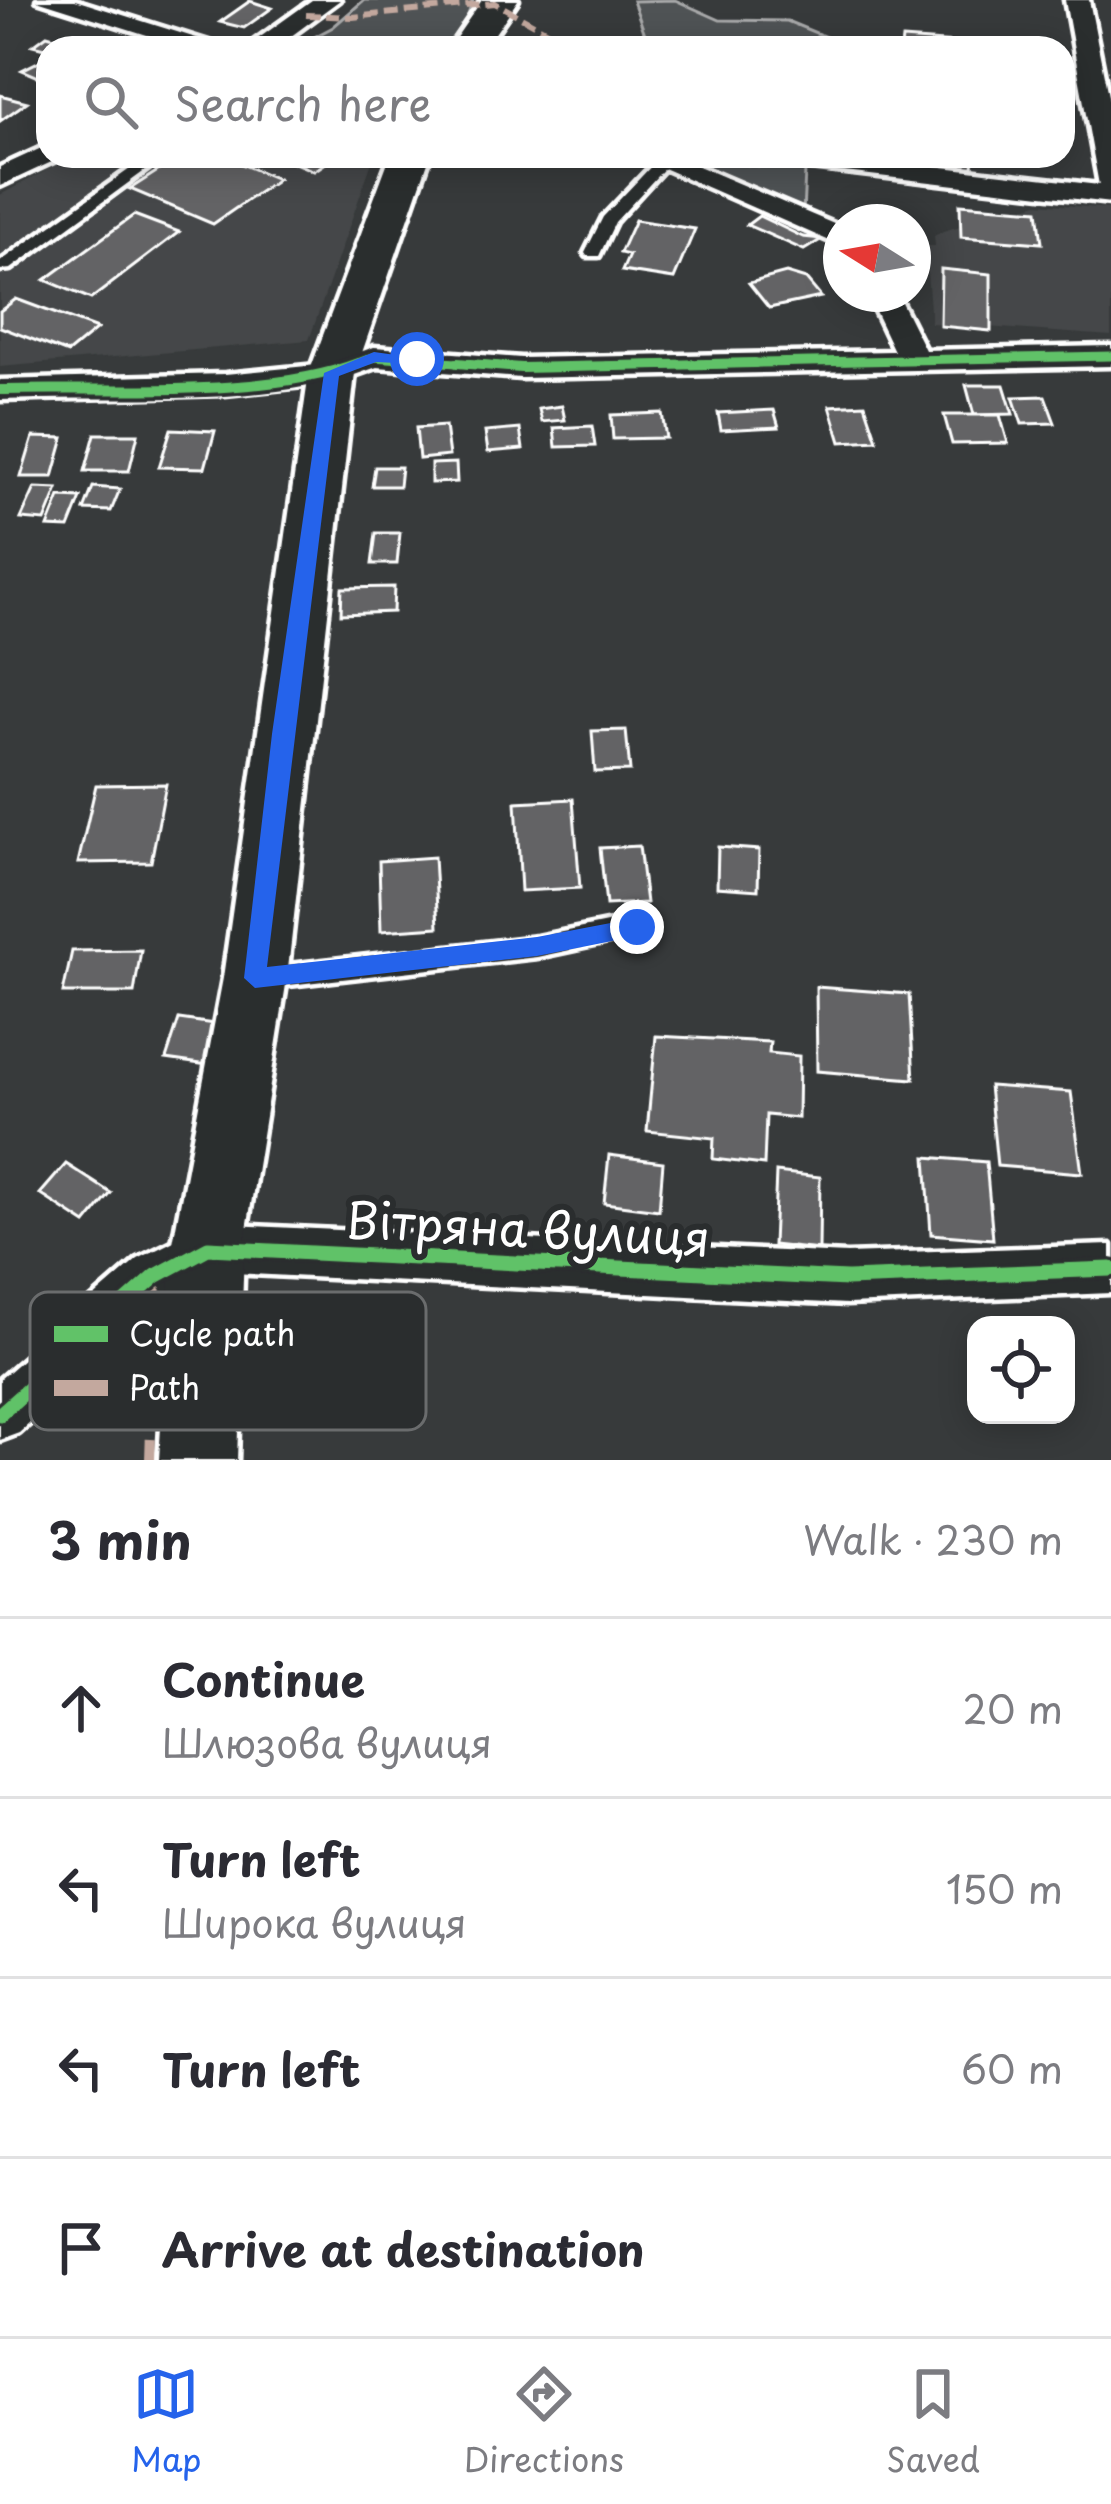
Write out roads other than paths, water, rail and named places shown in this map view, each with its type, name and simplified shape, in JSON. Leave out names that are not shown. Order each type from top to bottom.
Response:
[{"type":"main road","points":[[475,36],[500,0]]},
{"type":"main road","points":[[206,1292],[208,1248],[255,978],[282,734],[332,373],[406,168]]},
{"type":"street","points":[[50,0],[174,36]]},
{"type":"street","points":[[276,36],[328,0]]},
{"type":"street","points":[[1077,0],[1111,182]]},
{"type":"street","points":[[0,178],[36,159]]},
{"type":"street","points":[[678,168],[823,229]]},
{"type":"street","points":[[879,168],[1111,195]]},
{"type":"street","points":[[891,312],[913,357]]},
{"type":"street","points":[[0,391],[225,384],[332,373],[374,357],[521,368],[1111,356]]},
{"type":"street","points":[[138,1292],[156,1276],[208,1248]]},
{"type":"street","name":"Вітряна вулиця","points":[[208,1248],[847,1279],[1111,1269]]},
{"type":"street","points":[[0,1414],[30,1387]]},
{"type":"lane","points":[[5,266],[141,168]]},
{"type":"lane","points":[[593,253],[608,220],[650,168]]},
{"type":"lane","points":[[255,978],[537,946],[637,927]]}]
